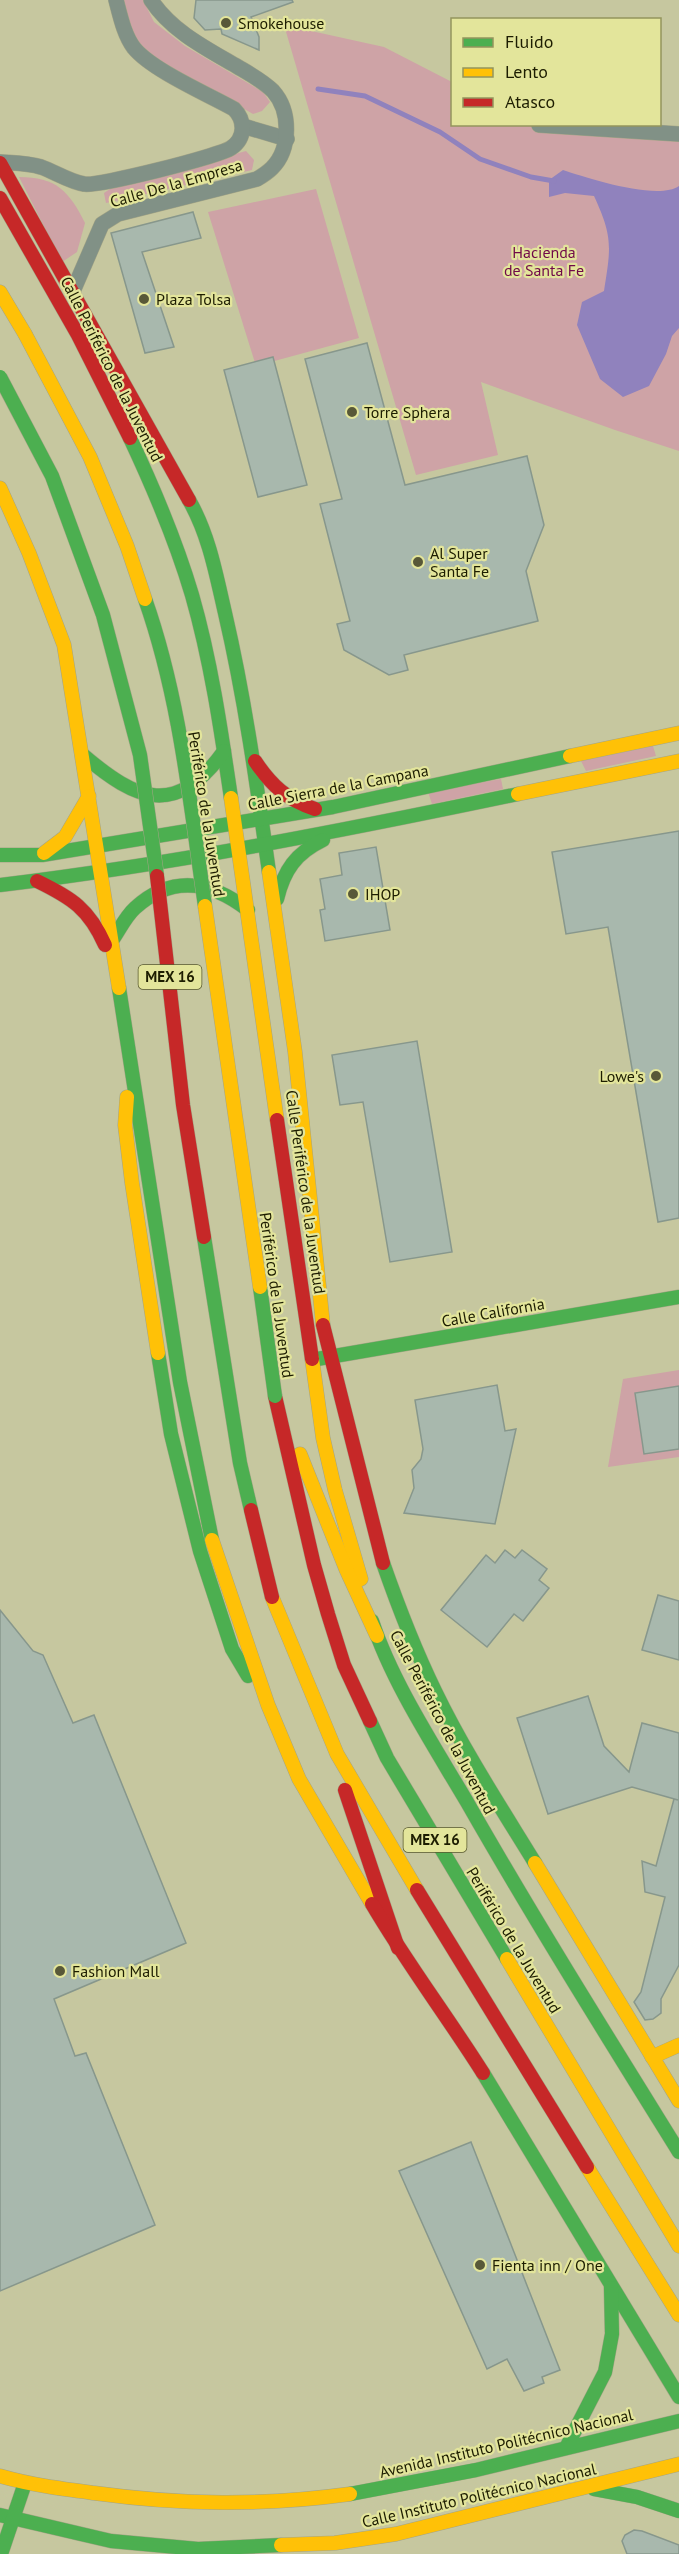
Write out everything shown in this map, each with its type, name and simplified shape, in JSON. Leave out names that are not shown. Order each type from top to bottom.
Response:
[{"type":"main road","points":[[0,163],[200,520],[213,560],[237,663],[296,1052],[321,1309],[378,1547],[400,1611],[430,1682],[471,1758],[679,2101]]},
{"type":"main road","name":"Calle Periférico de la Juventud","points":[[0,198],[103,382],[147,474],[185,574],[211,676],[224,751],[323,1438],[377,1636],[428,1736],[528,1909],[679,2152]]},
{"type":"main road","name":"Periférico de la Juventud","points":[[2,287],[13,314],[90,457],[127,546],[152,618],[171,694],[185,770],[277,1403],[314,1565],[345,1665],[387,1758],[679,2246]]},
{"type":"main road","name":"MEX 16","points":[[0,377],[52,476],[104,615],[140,755],[164,922],[187,1128],[240,1463],[272,1597],[337,1755],[385,1839],[679,2315]]},
{"type":"main road","points":[[0,488],[29,553],[64,645],[180,1382],[212,1539],[268,1705],[299,1779],[398,1948],[429,1989],[492,2086],[611,2284],[673,2379],[679,2397]]},
{"type":"main road","points":[[185,574],[228,625]]},
{"type":"main road","points":[[220,728],[237,663]]},
{"type":"main road","name":"Calle Sierra de la Campana","points":[[0,855],[42,855],[318,810],[679,733]]},
{"type":"main road","points":[[0,885],[101,873],[340,832],[675,762],[663,737]]},
{"type":"main road","points":[[83,755],[120,786],[139,793],[160,795],[180,791],[198,782],[213,768],[224,751]]},
{"type":"main road","points":[[250,753],[269,783],[278,792],[297,804],[318,810]]},
{"type":"main road","points":[[409,791],[416,816]]},
{"type":"main road","points":[[42,855],[65,837],[89,796]]},
{"type":"main road","points":[[275,909],[284,872],[300,854],[313,844],[340,832]]},
{"type":"main road","points":[[36,881],[68,896],[88,912],[99,931],[117,976]]},
{"type":"main road","points":[[111,942],[134,909],[147,897],[164,889],[182,885],[200,885],[218,889],[234,898],[248,910]]},
{"type":"main road","name":"Calle California","points":[[313,1360],[679,1297]]},
{"type":"main road","points":[[277,1403],[295,1441],[345,1569],[377,1636]]},
{"type":"main road","points":[[337,1755],[349,1804],[398,1948]]},
{"type":"main road","points":[[652,2057],[679,2045]]},
{"type":"main road","points":[[567,2446],[605,2372],[612,2334],[611,2284]]},
{"type":"main road","name":"Avenida Instituto Politécnico Nacional","points":[[25,2483],[181,2503],[269,2503],[392,2488],[679,2421]]},
{"type":"main road","name":"Calle Instituto Politécnico Nacional","points":[[7,2517],[111,2541],[198,2549],[335,2543],[396,2534],[679,2464]]},
{"type":"main road","points":[[0,2476],[25,2483],[7,2517],[1,2554]]},
{"type":"main road","points":[[587,2487],[637,2497],[679,2511]]},
{"type":"street","points":[[116,0],[134,48],[151,63],[234,109],[240,115],[243,126],[287,139],[283,108],[274,92],[177,29],[160,15],[151,0]]},
{"type":"street","name":"Calle De la Empresa","points":[[0,163],[37,166],[85,184],[102,182],[206,158],[232,148],[240,137],[243,126]]},
{"type":"street","points":[[555,126],[679,134]]},
{"type":"street","name":"Calle De la Empresa","points":[[73,291],[102,224],[118,214],[257,179],[272,169],[287,139]]},
{"type":"green space","points":[[120,0],[143,0],[154,22],[185,46],[263,92],[270,102],[262,111],[253,114],[155,58],[132,36]]},
{"type":"green space","name":"Hacienda de Santa Fe","points":[[284,25],[384,47],[451,81],[451,126],[545,126],[679,139],[679,451],[481,382],[498,455],[416,475]]},
{"type":"green space","points":[[246,151],[254,160],[252,170],[106,203],[104,193],[113,187]]},
{"type":"green space","points":[[19,177],[43,180],[60,188],[73,202],[85,223],[77,252],[62,262]]},
{"type":"green space","points":[[316,189],[359,338],[256,366],[208,212]]},
{"type":"green space","points":[[653,746],[656,756],[586,771],[581,761]]},
{"type":"green space","points":[[501,779],[503,789],[432,804],[428,792]]},
{"type":"green space","points":[[679,1370],[679,1457],[608,1467],[623,1379]]},
{"type":"shaded area","points":[[563,170],[605,183],[639,190],[669,190],[679,186],[679,328],[672,336],[666,354],[649,386],[623,397],[600,379],[577,325],[582,302],[604,291],[609,252],[605,222],[594,196],[565,193],[549,197],[549,180]]},
{"type":"building","name":"Smokehouse","points":[[196,0],[292,0],[293,2],[251,17],[259,37],[259,50],[222,34],[221,29],[205,30],[194,18]]},
{"type":"building","name":"Plaza Tolsa","points":[[193,212],[201,238],[142,252],[174,347],[145,353],[111,233]]},
{"type":"building","name":"Al Super Santa Fe","points":[[367,343],[405,485],[527,456],[544,525],[526,571],[538,621],[404,655],[408,670],[389,675],[344,650],[337,624],[350,621],[320,504],[342,499],[305,359]]},
{"type":"building","points":[[273,357],[307,485],[258,497],[224,370]]},
{"type":"building","name":"Lowe's","points":[[679,831],[679,1218],[658,1222],[608,927],[566,934],[552,852]]},
{"type":"building","name":"IHOP","points":[[376,847],[390,930],[325,941],[320,910],[325,909],[320,879],[342,875],[339,853]]},
{"type":"building","points":[[417,1041],[452,1252],[390,1262],[363,1102],[340,1105],[332,1055]]},
{"type":"building","points":[[497,1385],[505,1431],[516,1429],[495,1524],[404,1513],[414,1488],[412,1470],[421,1459],[423,1449],[415,1400]]},
{"type":"building","points":[[679,1386],[679,1449],[644,1454],[635,1393]]},
{"type":"building","points":[[505,1550],[515,1558],[522,1550],[547,1569],[539,1580],[549,1588],[523,1621],[514,1614],[487,1647],[441,1610],[486,1555],[495,1563]]},
{"type":"building","points":[[658,1595],[679,1601],[679,1660],[642,1650]]},
{"type":"building","name":"Fashion Mall","points":[[0,1610],[33,1651],[43,1655],[73,1723],[94,1715],[186,1943],[54,1999],[75,2056],[86,2053],[155,2225],[0,2291]]},
{"type":"building","points":[[588,1696],[604,1746],[629,1772],[642,1723],[679,1733],[679,1965],[661,1999],[661,2013],[653,2019],[645,2020],[634,2002],[641,1992],[665,1897],[645,1892],[642,1861],[656,1866],[674,1799],[678,1800],[632,1787],[548,1814],[517,1718]]},
{"type":"building","name":"Fienta inn / One","points":[[471,2142],[560,2370],[542,2377],[544,2383],[524,2391],[507,2359],[487,2369],[399,2171]]},
{"type":"building","points":[[634,2530],[679,2545],[679,2554],[627,2554],[622,2541],[625,2535]]},
{"type":"waterway","points":[[318,89],[365,96],[440,132],[480,159],[531,177],[554,181]]},
{"type":"traffic: fast","points":[[0,377],[52,476],[103,615],[140,755],[157,876]]},
{"type":"traffic: fast","points":[[130,438],[164,515],[192,595],[210,670],[231,798]]},
{"type":"traffic: fast","points":[[189,500],[202,527],[211,555],[232,645],[250,743],[269,872]]},
{"type":"traffic: fast","points":[[145,599],[157,636],[175,712],[189,790],[205,906]]},
{"type":"traffic: fast","points":[[83,755],[121,783],[139,792],[156,795],[173,794],[189,786],[206,772],[224,751]]},
{"type":"traffic: fast","points":[[0,855],[42,855],[333,807],[570,756]]},
{"type":"traffic: fast","points":[[0,885],[65,877],[260,845],[518,794]]},
{"type":"traffic: fast","points":[[277,899],[283,879],[292,864],[305,851],[323,840]]},
{"type":"traffic: fast","points":[[111,942],[135,908],[149,897],[177,886],[192,885],[206,888],[234,900],[248,910]]},
{"type":"traffic: fast","points":[[119,988],[180,1382],[212,1540]]},
{"type":"traffic: fast","points":[[204,1237],[240,1463],[251,1510]]},
{"type":"traffic: fast","points":[[260,1287],[275,1396]]},
{"type":"traffic: fast","points":[[317,1359],[679,1297]]},
{"type":"traffic: fast","points":[[158,1353],[171,1434],[200,1551],[232,1649],[248,1676]]},
{"type":"traffic: fast","points":[[383,1563],[414,1644],[446,1713],[535,1863]]},
{"type":"traffic: fast","points":[[372,1621],[380,1644],[402,1690],[428,1736],[545,1934],[679,2152]]},
{"type":"traffic: fast","points":[[370,1721],[387,1758],[507,1959]]},
{"type":"traffic: fast","points":[[483,2073],[679,2397]]},
{"type":"traffic: fast","points":[[567,2446],[605,2372],[612,2334],[611,2288]]},
{"type":"traffic: fast","points":[[350,2494],[476,2470],[679,2421]]},
{"type":"traffic: fast","points":[[1,2554],[25,2483]]},
{"type":"traffic: fast","points":[[594,2489],[637,2497],[679,2511]]},
{"type":"traffic: fast","points":[[0,2515],[111,2541],[198,2549],[281,2545]]},
{"type":"traffic: slow","points":[[0,292],[25,334]]},
{"type":"traffic: slow","points":[[25,334],[90,457],[127,546],[145,599]]},
{"type":"traffic: slow","points":[[0,488],[29,553],[64,645],[119,988]]},
{"type":"traffic: slow","points":[[570,756],[679,733]]},
{"type":"traffic: slow","points":[[518,794],[679,761]]},
{"type":"traffic: slow","points":[[44,853],[65,837],[89,796]]},
{"type":"traffic: slow","points":[[231,798],[277,1120]]},
{"type":"traffic: slow","points":[[269,872],[295,1052],[323,1325]]},
{"type":"traffic: slow","points":[[205,906],[260,1287]]},
{"type":"traffic: slow","points":[[127,1097],[125,1125],[132,1183],[158,1353]]},
{"type":"traffic: slow","points":[[312,1359],[323,1438],[335,1490],[361,1579]]},
{"type":"traffic: slow","points":[[300,1454],[346,1569],[377,1636]]},
{"type":"traffic: slow","points":[[212,1540],[268,1705],[299,1779],[372,1904]]},
{"type":"traffic: slow","points":[[272,1597],[337,1754],[417,1890]]},
{"type":"traffic: slow","points":[[535,1863],[679,2101]]},
{"type":"traffic: slow","points":[[507,1959],[679,2246]]},
{"type":"traffic: slow","points":[[652,2057],[679,2045]]},
{"type":"traffic: slow","points":[[587,2167],[679,2315]]},
{"type":"traffic: slow","points":[[281,2545],[335,2543],[396,2534],[679,2464]]},
{"type":"traffic: slow","points":[[0,2476],[71,2490],[190,2502],[285,2501],[350,2494]]},
{"type":"traffic: jam","points":[[0,163],[189,500]]},
{"type":"traffic: jam","points":[[0,198],[78,335],[130,438]]},
{"type":"traffic: jam","points":[[255,761],[280,791],[315,809]]},
{"type":"traffic: jam","points":[[157,876],[183,1105],[204,1237]]},
{"type":"traffic: jam","points":[[37,881],[70,899],[86,913],[105,945]]},
{"type":"traffic: jam","points":[[277,1120],[312,1359]]},
{"type":"traffic: jam","points":[[323,1325],[383,1563]]},
{"type":"traffic: jam","points":[[275,1396],[314,1565],[328,1614],[344,1665],[370,1721]]},
{"type":"traffic: jam","points":[[251,1510],[272,1597]]},
{"type":"traffic: jam","points":[[345,1790],[398,1948]]},
{"type":"traffic: jam","points":[[417,1890],[587,2167]]},
{"type":"traffic: jam","points":[[372,1904],[483,2073]]},
{"type":"place","name":"Smokehouse","points":[[226,23]]},
{"type":"place","name":"Plaza Tolsa","points":[[144,299]]},
{"type":"place","name":"Torre Sphera","points":[[352,412]]},
{"type":"place","name":"Al Super Santa Fe","points":[[418,562]]},
{"type":"place","name":"IHOP","points":[[353,894]]},
{"type":"place","name":"Lowe's","points":[[656,1076]]},
{"type":"place","name":"Fashion Mall","points":[[60,1971]]},
{"type":"place","name":"Fienta inn / One","points":[[480,2265]]}]
